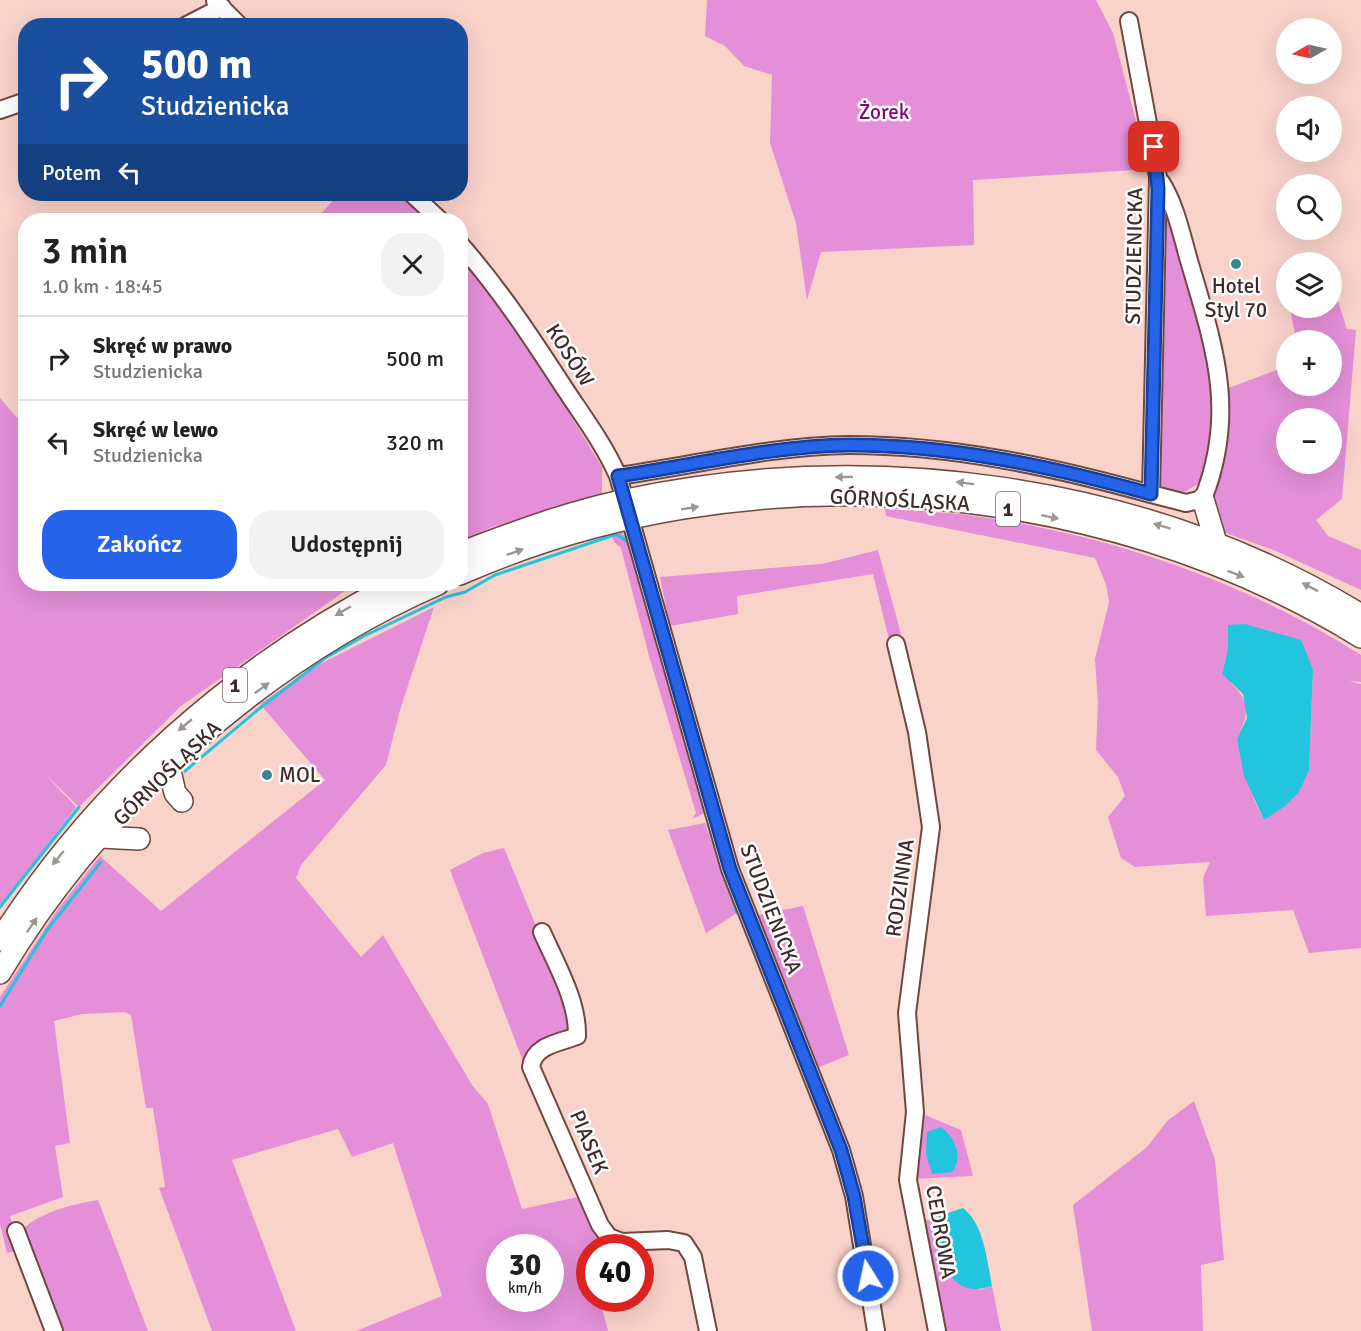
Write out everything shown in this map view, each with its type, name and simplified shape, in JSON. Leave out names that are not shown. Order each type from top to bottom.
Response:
[{"type":"main road","name":"GÓRNOŚLĄSKA","points":[[468,571],[629,510],[716,485],[770,479],[851,476],[948,481],[1093,506],[1177,531],[1217,546],[1310,587],[1361,615]]},
{"type":"main road","name":"GÓRNOŚLĄSKA","points":[[468,550],[556,519],[629,510],[814,495],[941,500],[1023,511],[1139,539],[1211,564],[1306,605],[1361,637]]},
{"type":"main road","points":[[1203,499],[1217,546]]},
{"type":"main road","name":"GÓRNOŚLĄSKA","points":[[0,940],[69,844],[129,777],[173,735],[276,655],[333,617],[382,591]]},
{"type":"main road","name":"GÓRNOŚLĄSKA","points":[[0,973],[41,912],[101,837],[169,766],[246,701],[291,667],[370,617],[424,591]]},
{"type":"main road","points":[[169,766],[175,793],[182,801]]},
{"type":"main road","points":[[101,837],[139,839]]},
{"type":"street","points":[[197,18],[218,4],[232,18]]},
{"type":"street","name":"STUDZIENICKA","points":[[1129,21],[1158,177],[1151,494]]},
{"type":"street","points":[[0,110],[18,104]]},
{"type":"street","points":[[618,476],[780,451],[849,445],[916,448],[989,457],[1082,475],[1186,503],[1203,499],[1219,449],[1221,388],[1183,240],[1158,177]]},
{"type":"street","points":[[420,201],[432,213]]},
{"type":"street","name":"KOSÓW","points":[[468,253],[489,278],[524,327],[598,438],[618,476],[629,510]]},
{"type":"street","name":"STUDZIENICKA","points":[[629,510],[730,869],[841,1150],[854,1196],[876,1331]]},
{"type":"street","name":"RODZINNA","points":[[896,644],[920,743],[931,827],[907,1013],[915,1112],[912,1141]]},
{"type":"street","name":"PIASEK","points":[[542,932],[575,1012],[577,1036],[540,1049],[532,1057],[531,1067],[600,1225],[609,1237],[622,1242],[650,1239],[684,1243],[693,1257],[708,1331]]},
{"type":"street","name":"CEDROWA","points":[[912,1141],[908,1180],[937,1331]]},
{"type":"street","points":[[16,1231],[54,1331]]},
{"type":"green space","name":"Żorek","points":[[707,0],[1096,0],[1113,33],[1143,148],[1135,170],[973,180],[974,245],[821,252],[807,300],[796,223],[770,143],[772,75],[744,66],[725,46],[705,36]]},
{"type":"green space","points":[[1162,199],[1175,234],[1210,364],[1215,438],[1200,483],[1181,494],[1167,493],[1157,480]]},
{"type":"green space","points":[[332,201],[411,201],[424,213],[322,213]]},
{"type":"green space","points":[[468,255],[478,264],[602,467],[602,494],[492,527],[468,537]]},
{"type":"green space","points":[[1342,314],[1347,329],[1356,330],[1342,499],[1316,520],[1328,536],[1361,550],[1361,590],[1276,551],[1223,532],[1211,503],[1227,442],[1226,389],[1276,370],[1276,396],[1342,396],[1342,330],[1294,330],[1292,318],[1342,318]]},
{"type":"green space","points":[[0,398],[18,419],[18,591],[345,591],[181,706],[79,807],[43,772],[76,807],[0,908]]},
{"type":"green space","points":[[885,509],[969,515],[1031,525],[1130,550],[1178,566],[1273,606],[1361,655],[1361,682],[1349,681],[1361,684],[1361,948],[1309,953],[1293,910],[1206,916],[1203,878],[1210,862],[1135,867],[1121,858],[1108,817],[1125,796],[1118,777],[1096,750],[1098,703],[1095,659],[1109,602],[1106,584],[1095,558],[886,516]],"holes":[[[1228,626],[1313,670],[1309,770],[1264,820],[1254,800],[1237,739],[1245,718],[1245,703],[1242,696],[1222,674],[1228,649]]]},
{"type":"green space","points":[[621,531],[630,543],[707,812],[692,819],[696,813],[649,656],[621,548],[614,542],[611,532]]},
{"type":"green space","points":[[878,550],[901,634],[889,640],[873,574],[737,596],[738,614],[670,626],[660,577],[822,564]]},
{"type":"green space","points":[[434,607],[400,710],[386,765],[301,865],[296,878],[361,957],[383,935],[472,1085],[488,1104],[522,1209],[583,1196],[611,1234],[576,1234],[576,1312],[603,1312],[608,1331],[356,1331],[442,1296],[393,1143],[352,1157],[338,1129],[232,1160],[296,1331],[212,1331],[159,1188],[165,1187],[153,1108],[146,1108],[131,1015],[125,1012],[82,1014],[54,1021],[70,1143],[55,1146],[63,1197],[10,1216],[20,1250],[7,1253],[0,1224],[0,997],[58,909],[100,856],[161,911],[325,780],[260,704],[314,667]]},
{"type":"green space","points":[[705,823],[737,913],[706,933],[668,830]]},
{"type":"green space","points":[[504,848],[571,1011],[574,1030],[539,1043],[523,1061],[450,870],[483,853]]},
{"type":"green space","points":[[803,906],[849,1055],[819,1067],[758,915]]},
{"type":"green space","points":[[1194,1101],[1215,1160],[1224,1260],[1201,1265],[1203,1331],[1092,1331],[1073,1205],[1147,1147],[1167,1121]]},
{"type":"green space","points":[[920,1113],[961,1130],[973,1176],[914,1179]]},
{"type":"green space","points":[[98,1200],[148,1331],[60,1331],[21,1230],[57,1210]]},
{"type":"green space","points":[[936,1217],[941,1261],[980,1290],[992,1286],[1001,1331],[942,1331],[920,1222]]},
{"type":"water","points":[[1245,624],[1301,640],[1313,670],[1309,770],[1299,792],[1285,806],[1264,820],[1244,776],[1237,739],[1247,718],[1243,694],[1222,674],[1228,649],[1228,625]]},
{"type":"water","points":[[941,1127],[954,1141],[957,1153],[956,1166],[953,1172],[932,1174],[926,1154],[927,1132]]},
{"type":"water","points":[[963,1208],[976,1223],[980,1233],[992,1286],[976,1289],[964,1287],[954,1280],[943,1258],[936,1217]]},
{"type":"waterway","points":[[468,590],[495,575],[614,535],[628,542],[634,562]]},
{"type":"waterway","points":[[185,771],[260,708],[325,658],[364,636],[446,597],[467,591]]},
{"type":"waterway","points":[[696,779],[704,809]]},
{"type":"waterway","points":[[0,907],[79,807]]},
{"type":"waterway","points":[[708,824],[720,862]]},
{"type":"waterway","points":[[0,1006],[47,930],[101,862]]},
{"type":"waterway","points":[[725,877],[737,913]]},
{"type":"place","name":"Hotel Styl 70","points":[[1236,264]]},
{"type":"place","name":"MOL","points":[[267,775]]},
{"type":"route","points":[[868,1276],[854,1196],[841,1150],[730,869],[618,476],[780,451],[849,445],[916,448],[989,457],[1082,475],[1151,494],[1158,189],[1158,168],[1154,147]]}]
